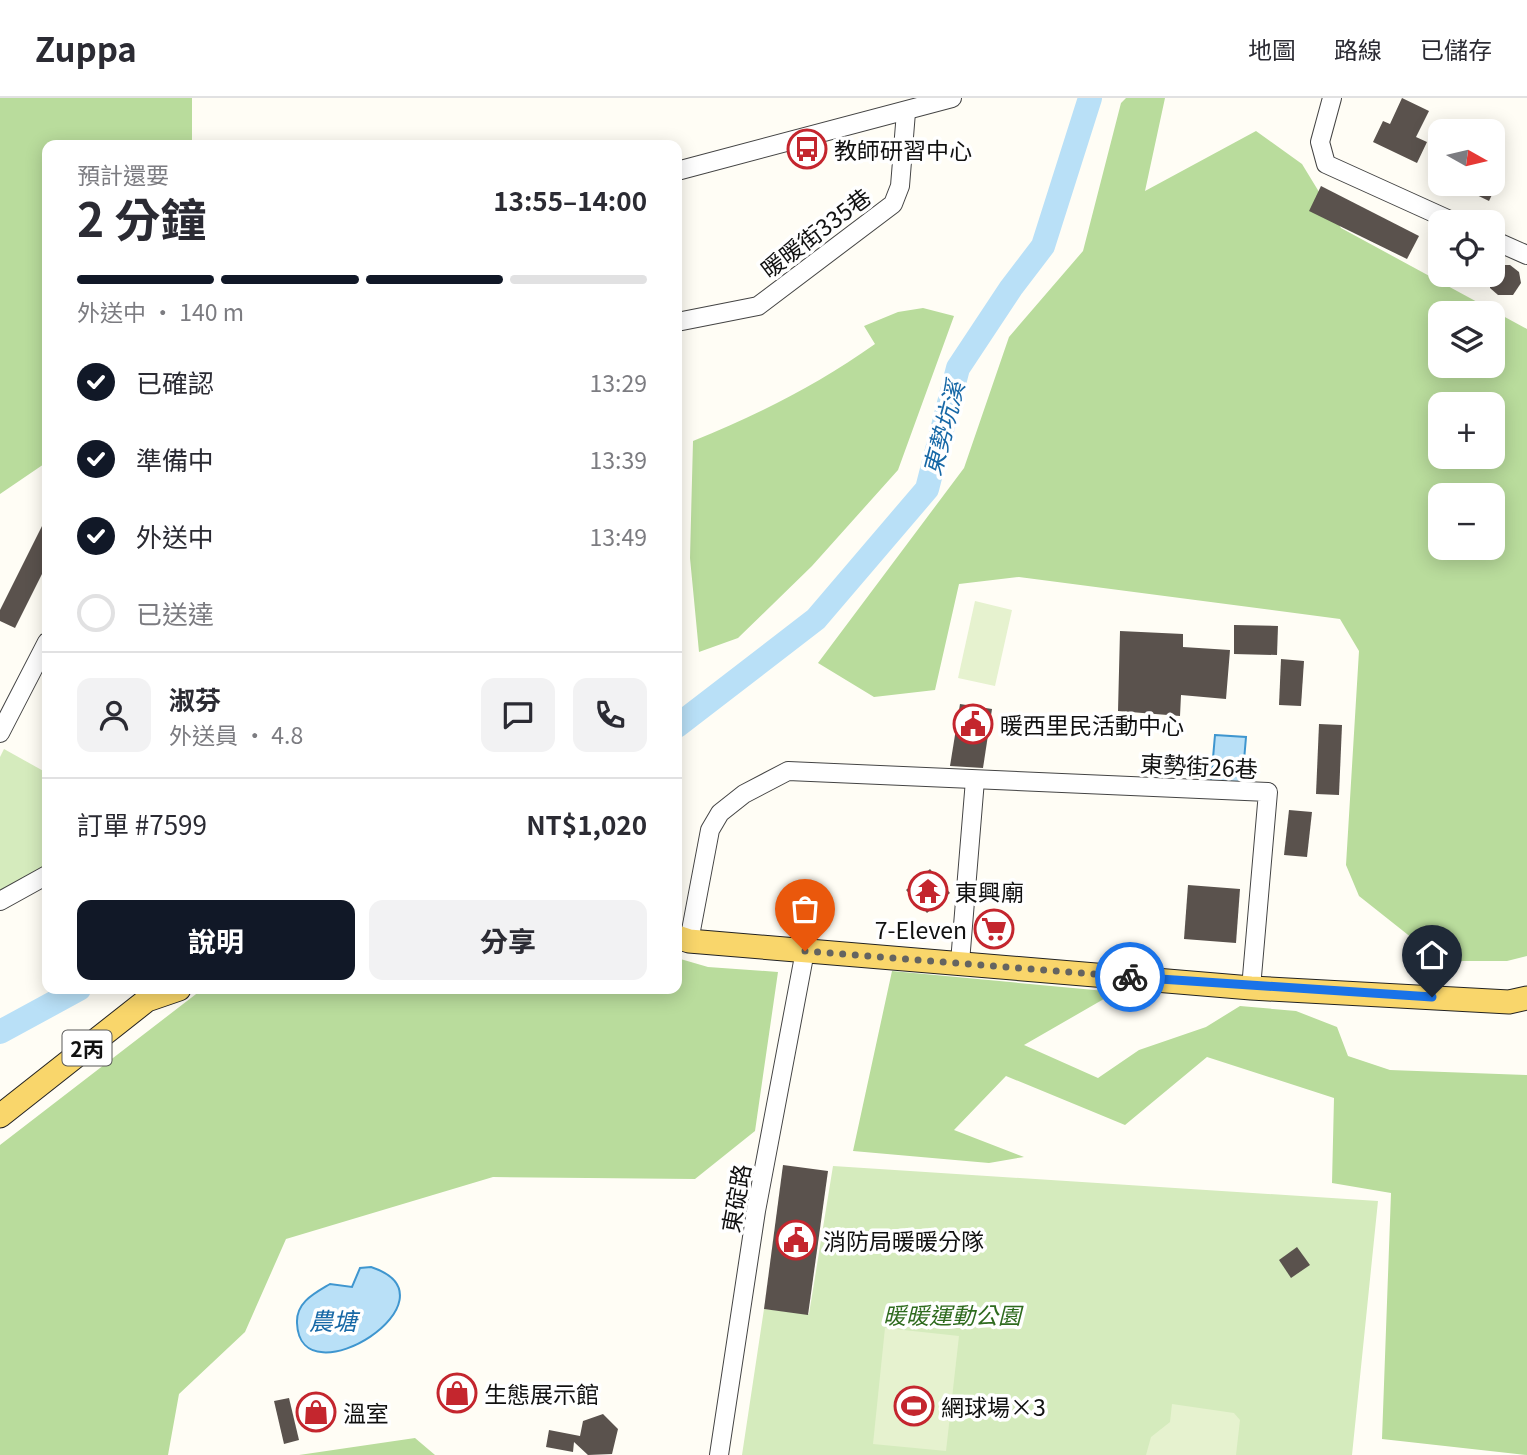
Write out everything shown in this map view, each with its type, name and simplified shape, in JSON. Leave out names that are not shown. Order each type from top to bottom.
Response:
[{"type":"main road","points":[[683,939],[1251,988],[1509,1002],[1527,998]]},
{"type":"main road","name":"2丙","points":[[0,1116],[147,1000],[164,994]]},
{"type":"street","points":[[682,170],[952,98]]},
{"type":"street","points":[[1332,98],[1320,142],[1326,164],[1428,210]]},
{"type":"street","name":"暖暖街335巷","points":[[682,321],[758,306],[894,204],[900,186],[906,112]]},
{"type":"street","points":[[1505,246],[1527,256]]},
{"type":"street","points":[[0,733],[42,652]]},
{"type":"street","name":"東勢街26巷","points":[[683,939],[710,830],[720,813],[765,781],[788,771],[1268,792],[1251,988]]},
{"type":"street","points":[[960,962],[975,780]]},
{"type":"street","points":[[0,901],[42,878]]},
{"type":"street","name":"東碇路","points":[[719,1455],[757,1211],[805,951]]},
{"type":"green space","points":[[0,98],[192,98],[192,140],[42,140],[42,465],[0,494]]},
{"type":"green space","points":[[1126,98],[1165,98],[1145,191],[1256,131],[1302,164],[1341,228],[1428,275],[1428,287],[1450,287],[1475,301],[1428,301],[1428,378],[1505,378],[1505,317],[1527,329],[1527,956],[1507,961],[1441,961],[1359,896],[1346,865],[1359,651],[1340,619],[1019,577],[959,584],[935,690],[874,697],[818,663],[964,468],[1009,337],[1083,251],[1121,103]]},
{"type":"green space","points":[[923,308],[954,316],[898,470],[812,566],[738,638],[699,652],[690,558],[693,441],[787,398],[853,359],[875,344],[864,326],[898,312]]},
{"type":"green space","points":[[975,601],[1012,610],[995,686],[958,678]]},
{"type":"green space","points":[[4,749],[42,770],[42,867],[0,893],[0,757]]},
{"type":"green space","points":[[682,959],[708,967],[778,972],[755,1131],[695,1179],[493,1177],[286,1239],[245,1332],[179,1394],[168,1455],[0,1455],[0,1145],[196,994],[682,994]]},
{"type":"green space","points":[[892,971],[1116,992],[1024,1045],[1098,1078],[1139,1050],[1206,1027],[1240,1006],[1296,1011],[1337,1027],[1348,1056],[1390,1070],[1527,1075],[1527,1455],[1382,1439],[1391,1193],[1332,1183],[1334,1098],[1207,1057],[1125,1125],[1006,1076],[954,1130],[1024,1157],[989,1163],[853,1151]]},
{"type":"green space","name":"暖暖運動公園","points":[[833,1166],[1378,1201],[1352,1455],[742,1455],[764,1309],[809,1314]]},
{"type":"green space","name":"網球場×3","points":[[885,1328],[959,1336],[946,1451],[873,1444]]},
{"type":"green space","points":[[1172,1404],[1234,1413],[1240,1420],[1236,1455],[1146,1455],[1151,1437],[1170,1422]]},
{"type":"green space","points":[[415,1438],[435,1455],[299,1455]]},
{"type":"water","points":[[1215,735],[1246,737],[1242,784],[1211,781]]},
{"type":"water","name":"農塘","points":[[371,1267],[395,1282],[400,1300],[390,1319],[370,1337],[347,1349],[323,1352],[305,1345],[297,1323],[303,1304],[330,1284],[352,1287],[360,1268]]},
{"type":"building","points":[[1402,98],[1429,111],[1416,137],[1427,142],[1417,163],[1373,142],[1383,121],[1390,124]]},
{"type":"building","points":[[1321,186],[1419,236],[1407,259],[1309,211]]},
{"type":"building","points":[[1479,196],[1491,196],[1489,201]]},
{"type":"building","points":[[1505,265],[1510,265],[1519,272],[1521,283],[1513,295],[1498,295],[1490,288],[1505,287]]},
{"type":"building","points":[[42,526],[42,574],[15,628],[0,621],[0,610]]},
{"type":"building","points":[[1234,625],[1278,626],[1277,655],[1234,654]]},
{"type":"building","points":[[1120,631],[1183,634],[1183,647],[1230,650],[1226,699],[1181,695],[1180,716],[1118,711]]},
{"type":"building","points":[[1281,659],[1304,661],[1301,706],[1279,705]]},
{"type":"building","name":"暖西里民活動中心","points":[[960,704],[992,709],[983,768],[950,766]]},
{"type":"building","points":[[1319,724],[1342,725],[1339,795],[1316,794]]},
{"type":"building","points":[[1289,810],[1312,812],[1307,857],[1284,855]]},
{"type":"building","name":"東興廟","points":[[930,869],[950,893],[927,913],[906,890]]},
{"type":"building","points":[[1188,885],[1240,889],[1236,943],[1184,939]]},
{"type":"building","name":"消防局暖暖分隊","points":[[783,1165],[828,1171],[808,1315],[764,1309]]},
{"type":"building","points":[[1297,1247],[1310,1265],[1291,1278],[1279,1260]]},
{"type":"building","points":[[289,1398],[299,1440],[284,1444],[274,1401]]},
{"type":"building","points":[[603,1414],[618,1429],[612,1454],[588,1455],[574,1442],[573,1452],[546,1447],[549,1430],[580,1436],[583,1421]]},
{"type":"waterway","name":"東勢坑溪","points":[[682,722],[816,619],[927,489],[958,368],[1011,288],[1043,246],[1090,98]]},
{"type":"waterway","name":"東勢坑溪","points":[[0,1032],[70,994]]},
{"type":"way so far","points":[[805,951],[1130,977]]},
{"type":"place","name":"教師研習中心","points":[[807,149]]},
{"type":"place","name":"暖西里民活動中心","points":[[973,724]]},
{"type":"place","name":"東興廟","points":[[928,891]]},
{"type":"place","name":"7-Eleven","points":[[994,929]]},
{"type":"place","name":"消防局暖暖分隊","points":[[796,1240]]},
{"type":"place","name":"生態展示館","points":[[457,1393]]},
{"type":"place","name":"網球場×3","points":[[914,1406]]},
{"type":"place","name":"溫室","points":[[316,1412]]},
{"type":"route","points":[[1130,977],[1251,988],[1432,997]]}]
